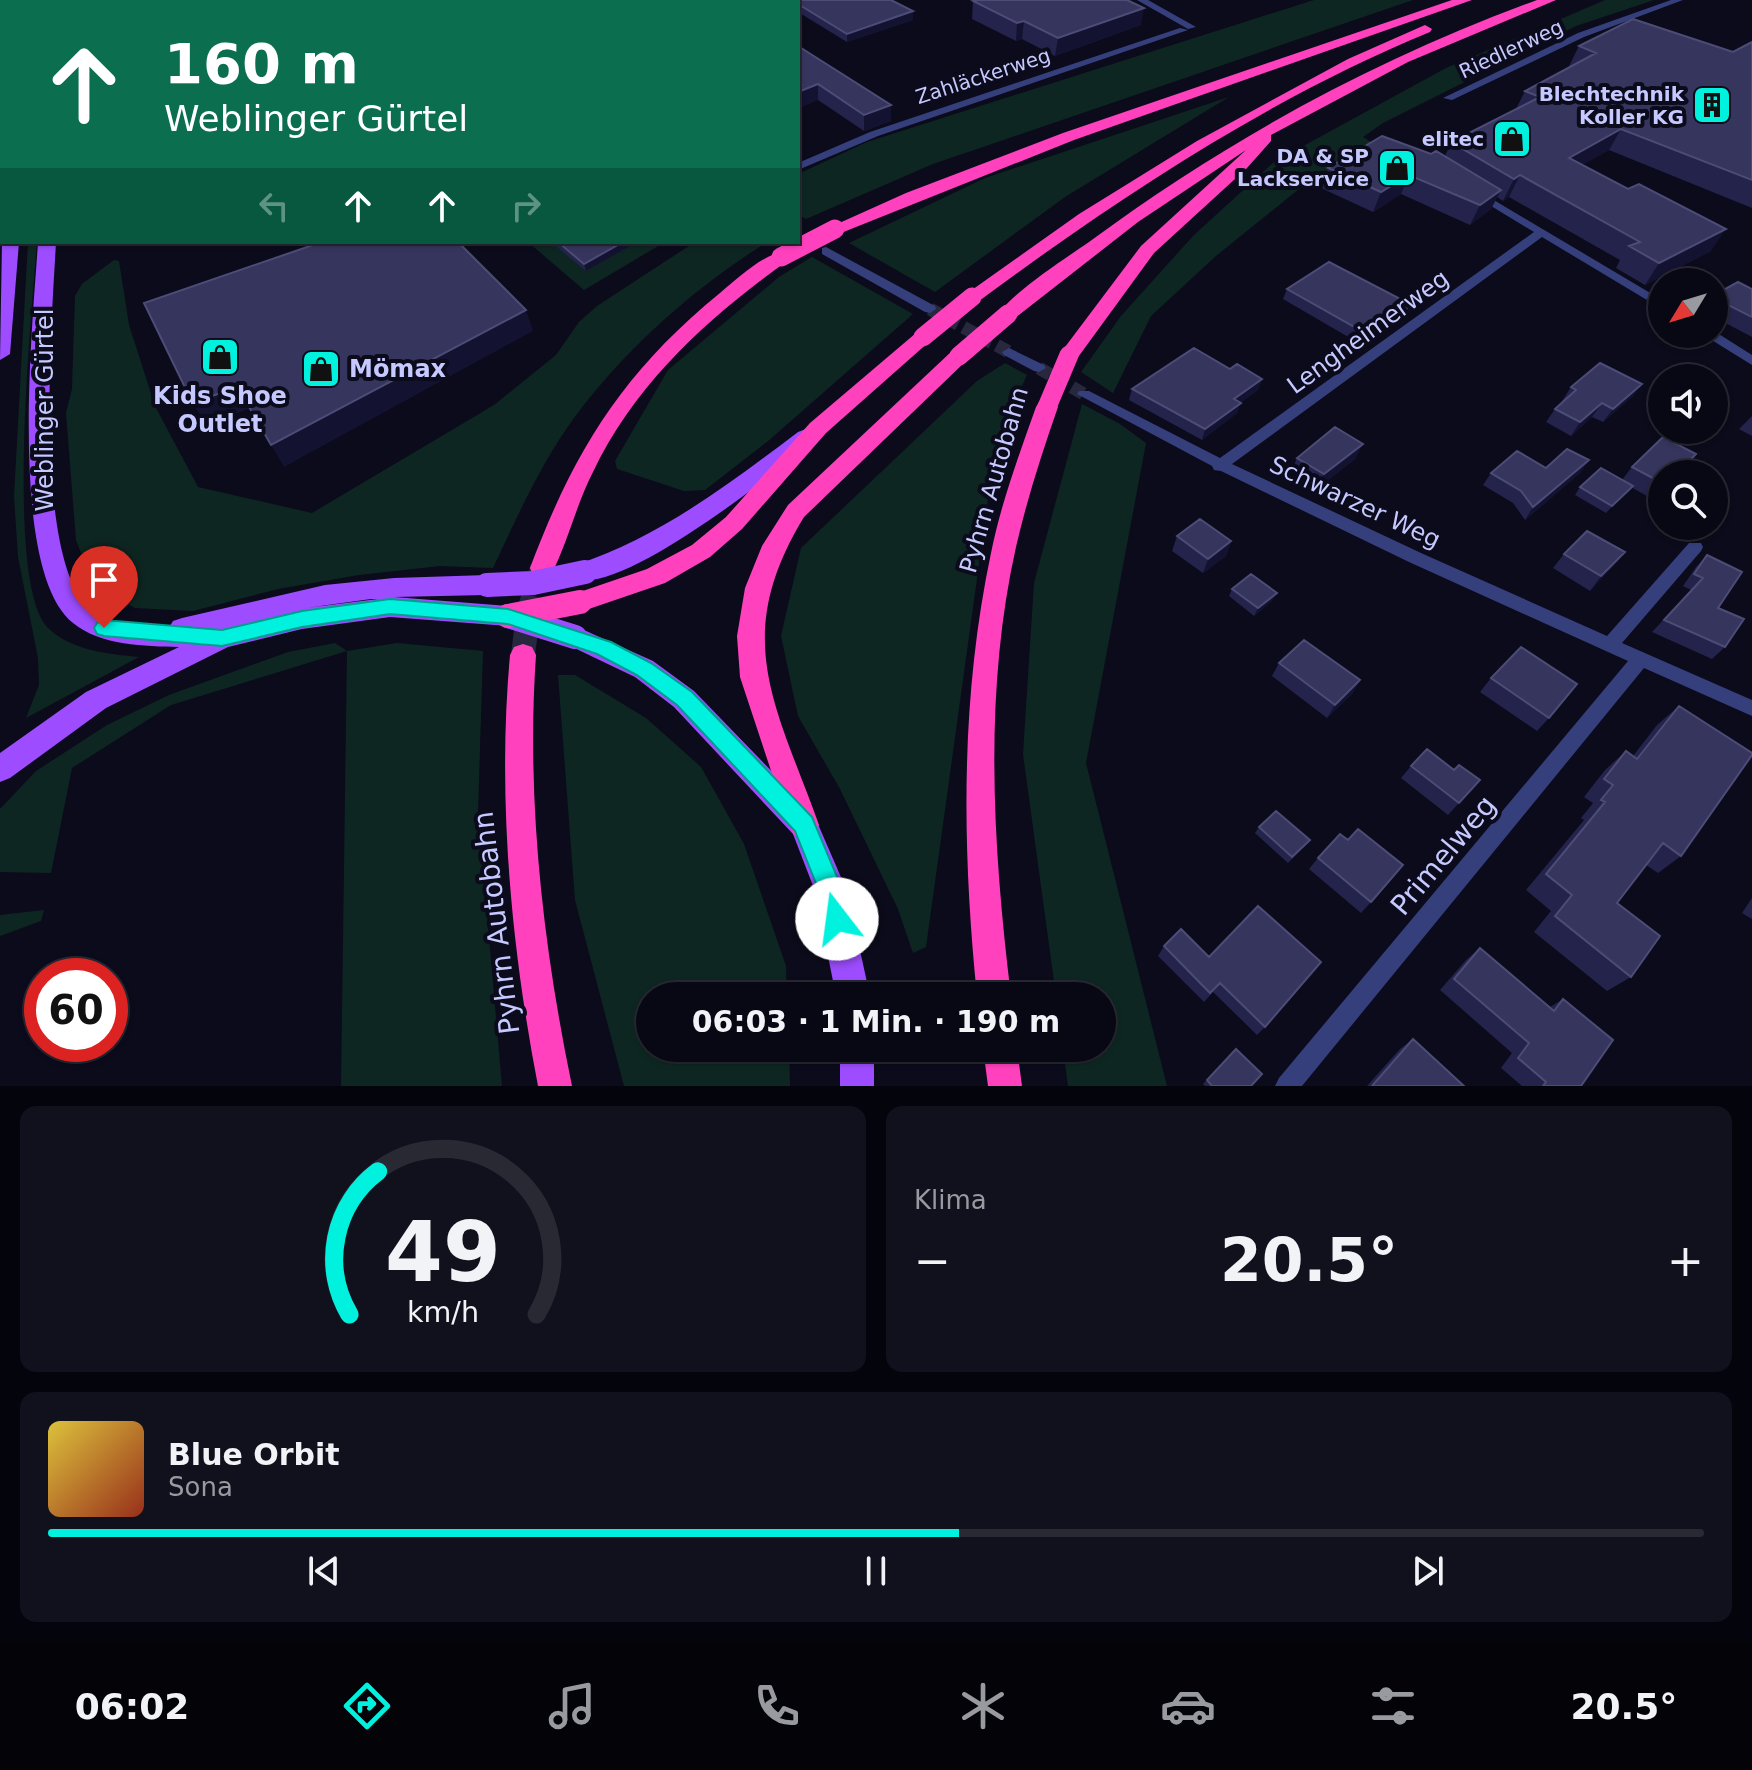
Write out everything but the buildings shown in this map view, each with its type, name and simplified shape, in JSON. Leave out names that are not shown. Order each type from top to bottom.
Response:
[{"type":"highway","name":"Pyhrn Autobahn","points":[[992,982],[982,903],[981,702],[997,567],[1032,444],[1069,355],[1116,288],[1158,238],[1208,191],[1248,160],[1270,130],[1342,90],[1440,43],[1549,0]]},
{"type":"highway","points":[[542,568],[580,469],[611,417],[646,372],[709,310],[781,257],[835,229],[943,181],[1014,155],[1470,5]]},
{"type":"highway","points":[[508,616],[580,602],[656,576],[701,551],[734,523],[818,428],[923,337],[1027,256],[1200,146],[1340,68],[1470,5]]},
{"type":"highway","points":[[804,825],[753,677],[750,636],[757,588],[774,546],[796,511],[959,356],[1008,314],[1143,209],[1226,153],[1270,130]]},
{"type":"highway","name":"Pyhrn Autobahn","points":[[523,655],[517,710],[518,795],[541,1016],[555,1086]]},
{"type":"highway","points":[[1002,1062],[1005,1086]]},
{"type":"main road","name":"Weblinger Gürtel","points":[[0,354],[10,244]]},
{"type":"main road","name":"Weblinger Gürtel","points":[[47,244],[40,454],[44,519],[52,561],[65,596],[80,615],[104,628],[222,638]]},
{"type":"main road","points":[[156,634],[301,599],[353,591],[410,585],[533,583],[585,572],[620,561],[664,540],[818,428]]},
{"type":"main road","points":[[0,769],[96,700],[222,638],[302,619],[390,607],[508,616],[575,637],[644,669],[684,699],[804,825],[831,891],[850,982]]},
{"type":"main road","points":[[857,1062],[857,1086]]},
{"type":"street","name":"Zahläckerweg","points":[[800,166],[874,134],[1187,29],[1141,0]]},
{"type":"street","name":"Riedlerweg","points":[[1448,98],[1581,35],[1679,0]]},
{"type":"street","points":[[1468,188],[1648,296]]},
{"type":"street","name":"Lengheimerweg","points":[[1219,466],[1542,232]]},
{"type":"street","points":[[826,251],[930,309]]},
{"type":"street","points":[[1728,346],[1752,361]]},
{"type":"street","points":[[1009,352],[1039,368]]},
{"type":"street","name":"Schwarzer Weg","points":[[1084,394],[1219,466],[1609,646],[1752,708]]},
{"type":"street","points":[[1609,646],[1695,547]]},
{"type":"street","name":"Primelweg","points":[[1287,1086],[1641,659]]},
{"type":"green space","points":[[1314,0],[1413,0],[933,164],[806,219],[800,216],[800,173],[867,142]]},
{"type":"green space","points":[[1605,0],[1654,0],[1576,26],[1383,123],[1363,137],[1371,142],[1304,185],[1216,256],[1151,316],[1113,393],[1081,372],[1121,316],[1193,236],[1274,162],[1446,68]]},
{"type":"green space","points":[[1229,97],[1065,197],[935,292],[849,243],[985,178]]},
{"type":"green space","points":[[28,244],[37,244],[24,444],[27,559],[35,602],[48,628],[68,642],[91,650],[139,657],[26,718],[39,685],[38,658],[18,557],[14,496]]},
{"type":"green space","points":[[530,244],[662,244],[584,290]]},
{"type":"green space","points":[[692,244],[764,244],[663,321],[595,392],[551,453],[493,568],[440,566],[359,575],[278,589],[193,611],[135,608],[110,595],[84,561],[76,540],[66,413],[72,389],[75,296],[82,284],[114,260],[119,261],[129,325],[155,406],[198,487],[312,513],[494,405],[556,355],[579,322],[597,306]]},
{"type":"green space","points":[[812,257],[913,314],[767,442],[705,490],[684,491],[617,469],[615,461],[668,370],[779,277]]},
{"type":"green space","points":[[1005,363],[1027,375],[1022,386],[1024,401],[989,492],[926,947],[913,953],[898,909],[840,789],[798,716],[781,636],[801,548],[977,381]]},
{"type":"green space","points":[[1082,404],[1120,424],[1146,443],[1086,763],[1167,1086],[1068,1086],[1065,1062],[1116,1062],[1116,982],[1054,982],[1023,754],[1034,583]]},
{"type":"green space","points":[[335,643],[347,651],[171,705],[72,768],[51,873],[0,872],[0,809],[36,771],[107,725],[169,695],[288,652]]},
{"type":"green space","points":[[397,643],[483,651],[478,813],[502,1086],[341,1086],[347,651]]},
{"type":"green space","points":[[558,675],[575,675],[646,718],[701,767],[744,844],[786,966],[787,982],[636,982],[636,1062],[789,1062],[790,1086],[624,1086],[575,900]]},
{"type":"green space","points":[[44,910],[41,921],[0,936],[0,915]]},
{"type":"tunnel","points":[[930,309],[1009,352]]},
{"type":"tunnel","points":[[1039,368],[1084,394]]},
{"type":"tunnel","points":[[523,655],[528,614],[542,568]]},
{"type":"place","name":"Blechtechnik Koller KG","points":[[1712,105]]},
{"type":"place","name":"elitec","points":[[1512,139]]},
{"type":"place","name":"DA & SP Lackservice","points":[[1397,168]]},
{"type":"place","name":"Kids Shoe Outlet","points":[[220,357]]},
{"type":"place","name":"Mömax","points":[[321,369]]},
{"type":"route","points":[[104,628],[222,638],[302,619],[390,607],[508,616],[604,648],[644,669],[684,699],[804,825],[831,891],[837,919]]}]
